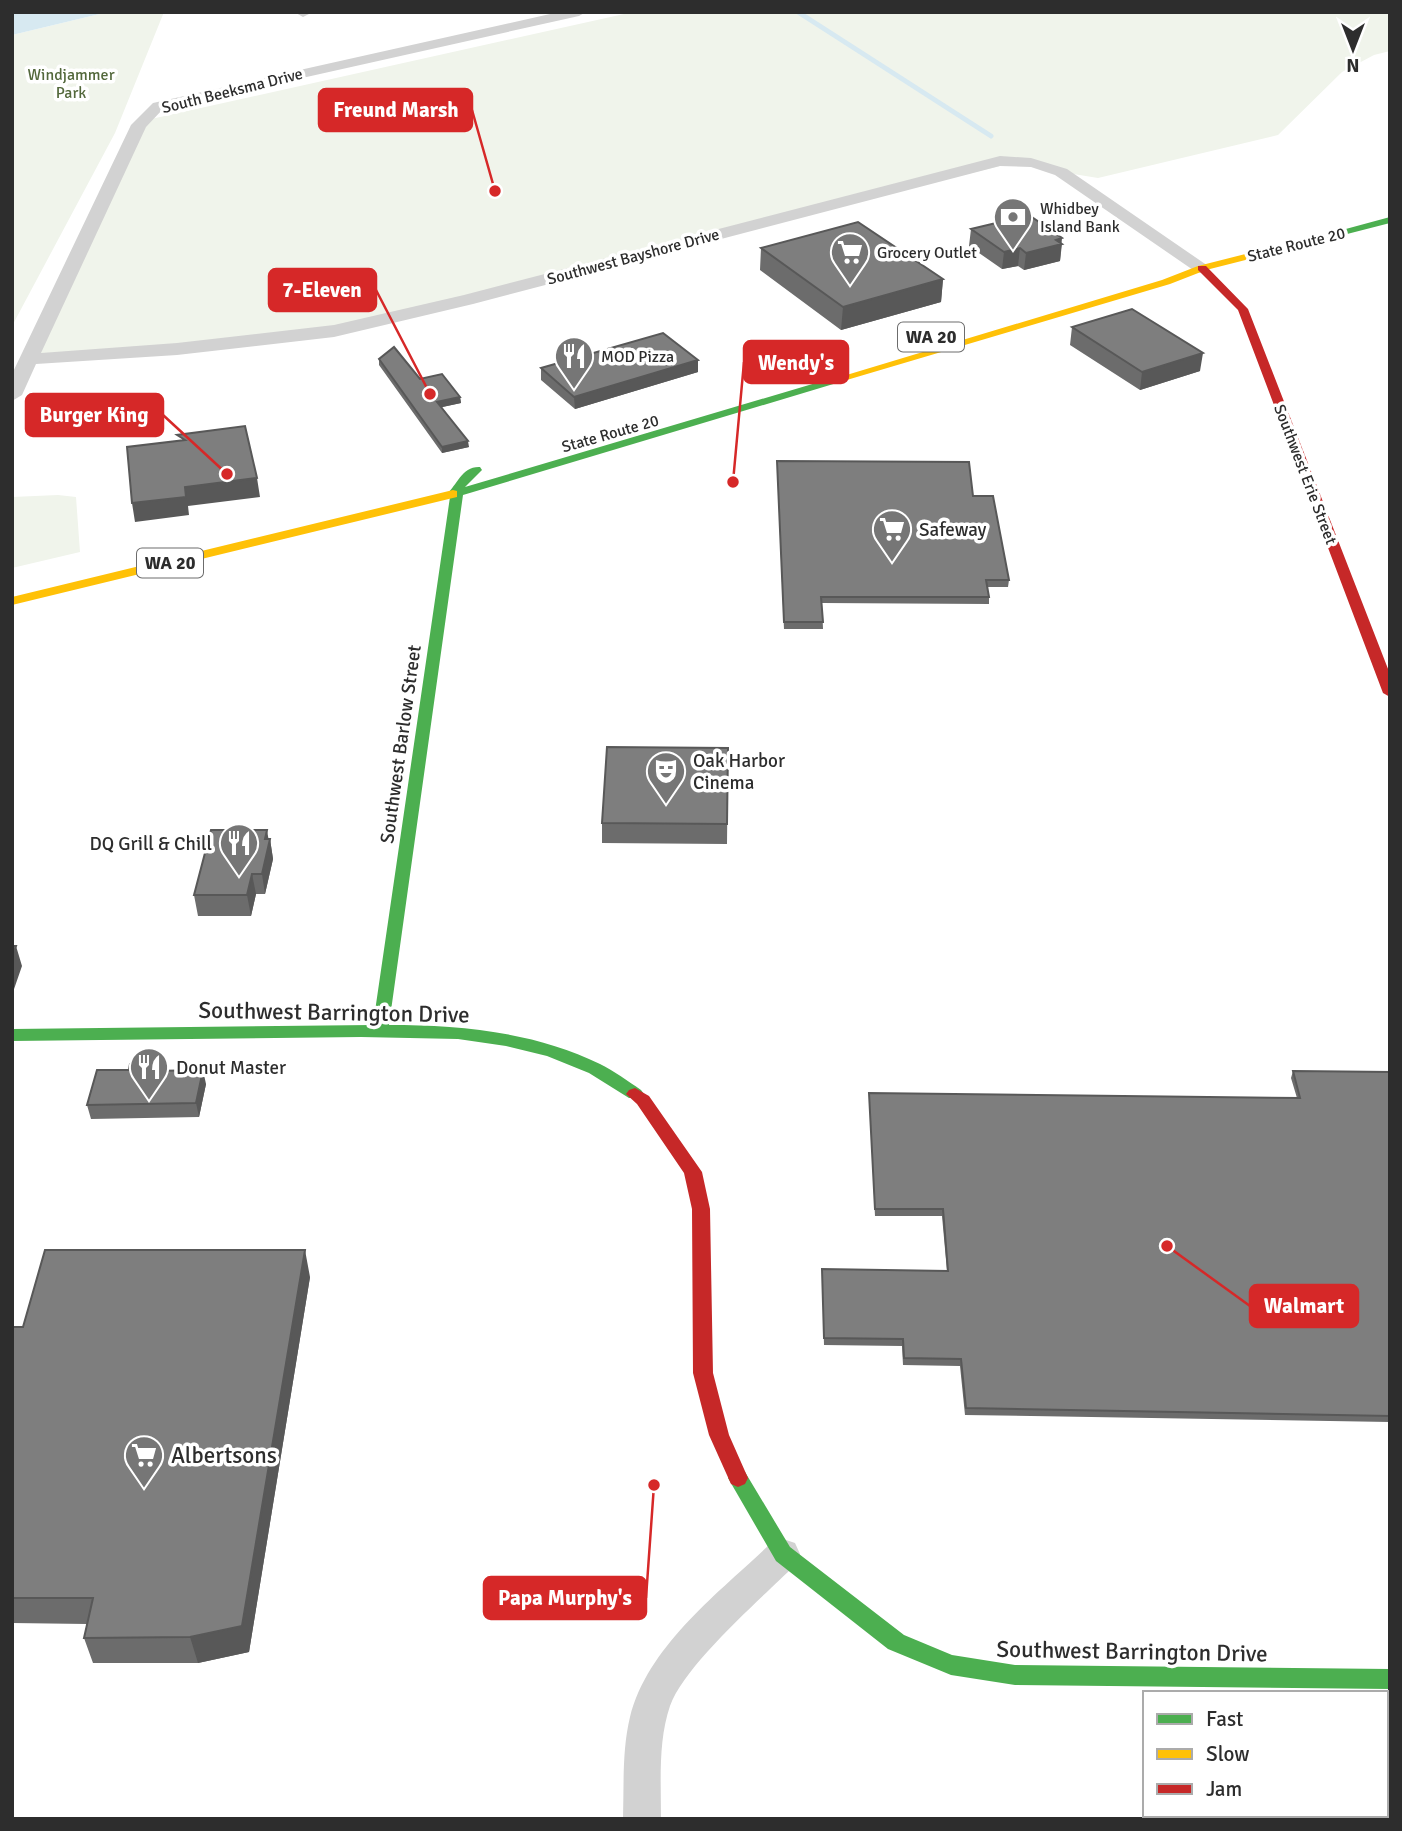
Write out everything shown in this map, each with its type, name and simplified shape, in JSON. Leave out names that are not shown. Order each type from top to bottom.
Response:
[{"type":"main road","name":"State Route 20","points":[[80,568],[447,484],[910,360],[1166,282],[1202,268],[1390,220]]},
{"type":"main road","name":"State Route 20","points":[[475,470],[572,445],[1123,282],[1158,273],[1202,268]]},
{"type":"main road","name":"Southwest Erie Street","points":[[1202,268],[1243,309],[1390,693]]},
{"type":"main road","name":"Southwest Barlow Street","points":[[380,1031],[447,484],[459,484],[475,470]]},
{"type":"main road","name":"WA 20","points":[[12,601],[447,484]]},
{"type":"main road","name":"Southwest Barrington Drive","points":[[12,1035],[440,1032],[529,1045],[570,1056],[613,1077],[643,1100],[693,1172],[701,1209],[703,1373],[719,1435],[745,1493],[783,1554],[896,1642],[951,1665],[1015,1675],[1390,1679]]},
{"type":"street","name":"South Beeksma Drive","points":[[12,395],[139,124],[158,106],[495,24],[579,12]]},
{"type":"street","name":"Southwest Bayshore Drive","points":[[30,359],[177,349],[334,331],[467,300],[1000,161],[1024,160],[1061,172],[1202,268]]},
{"type":"street","points":[[642,1819],[645,1742],[653,1700],[675,1665],[783,1554]]},
{"type":"green space","name":"Windjammer Park","points":[[108,12],[164,12],[115,133],[12,326],[12,35]]},
{"type":"green space","points":[[633,12],[1390,12],[1390,51],[1374,55],[1342,72],[1278,135],[1098,178],[1061,172],[1024,160],[334,331],[30,359],[142,121]]},
{"type":"green space","points":[[12,497],[76,497],[80,552],[12,568]]},
{"type":"shaded area","points":[[12,12],[108,12],[12,35]]},
{"type":"building","points":[[1029,215],[1062,238],[1056,240],[1062,244],[1026,253],[1020,248],[1004,252],[971,229]]},
{"type":"building","points":[[858,222],[943,279],[843,307],[761,248]]},
{"type":"building","points":[[1132,309],[1203,353],[1142,372],[1072,327]]},
{"type":"building","points":[[663,333],[698,360],[574,397],[541,368]]},
{"type":"building","points":[[394,347],[420,379],[442,374],[460,397],[437,402],[468,441],[442,447],[379,359]]},
{"type":"building","points":[[245,426],[257,478],[185,487],[186,497],[132,503],[127,447],[185,440],[177,435]]},
{"type":"building","name":"Safeway","points":[[777,461],[969,462],[973,496],[993,496],[1009,580],[986,580],[989,597],[821,597],[823,622],[784,622]]},
{"type":"building","name":"Oak Harbor Cinema","points":[[607,747],[728,748],[727,824],[602,823]]},
{"type":"building","points":[[211,830],[267,830],[265,839],[270,839],[262,874],[252,874],[247,895],[194,895]]},
{"type":"building","points":[[130,1064],[154,1064],[153,1071],[203,1070],[196,1103],[87,1105],[97,1070],[129,1070]]},
{"type":"building","points":[[1293,1071],[1390,1072],[1390,1416],[966,1408],[961,1359],[904,1358],[903,1339],[824,1338],[822,1269],[948,1271],[943,1209],[875,1209],[869,1093],[1300,1098]]},
{"type":"building","name":"Albertsons","points":[[45,1250],[305,1250],[242,1626],[190,1637],[84,1638],[93,1598],[12,1598],[12,1327],[23,1327]]},
{"type":"waterway","points":[[798,12],[991,136]]},
{"type":"traffic: fast","points":[[1277,249],[1390,220]]},
{"type":"traffic: fast","points":[[453,494],[836,380]]},
{"type":"traffic: fast","points":[[380,1031],[457,493],[459,484],[476,470]]},
{"type":"traffic: fast","points":[[12,1035],[361,1031],[458,1033],[506,1040],[551,1051],[595,1069],[635,1094]]},
{"type":"traffic: fast","points":[[738,1478],[783,1554],[896,1642],[951,1665],[1015,1675],[1390,1679]]},
{"type":"traffic: slow","points":[[836,380],[1166,282],[1202,268],[1277,249]]},
{"type":"traffic: slow","points":[[12,601],[453,494]]},
{"type":"traffic: jam","points":[[1202,268],[1243,309],[1390,693]]},
{"type":"traffic: jam","points":[[635,1094],[643,1100],[693,1172],[701,1209],[703,1373],[719,1435],[738,1478]]},
{"type":"place","name":"Freund Marsh","points":[[495,191]]},
{"type":"place","name":"Whidbey Island Bank","points":[[1013,251]]},
{"type":"place","name":"Grocery Outlet","points":[[850,286]]},
{"type":"place","name":"MOD Pizza","points":[[574,390]]},
{"type":"place","name":"7-Eleven","points":[[430,394]]},
{"type":"place","name":"Burger King","points":[[227,474]]},
{"type":"place","name":"Wendy's","points":[[733,482]]},
{"type":"place","name":"Safeway","points":[[892,563]]},
{"type":"place","name":"Oak Harbor Cinema","points":[[666,805]]},
{"type":"place","name":"DQ Grill & Chill","points":[[239,877]]},
{"type":"place","name":"Donut Master","points":[[149,1101]]},
{"type":"place","name":"Walmart","points":[[1167,1246]]},
{"type":"place","name":"Papa Murphy's","points":[[654,1485]]},
{"type":"place","name":"Albertsons","points":[[144,1489]]}]
